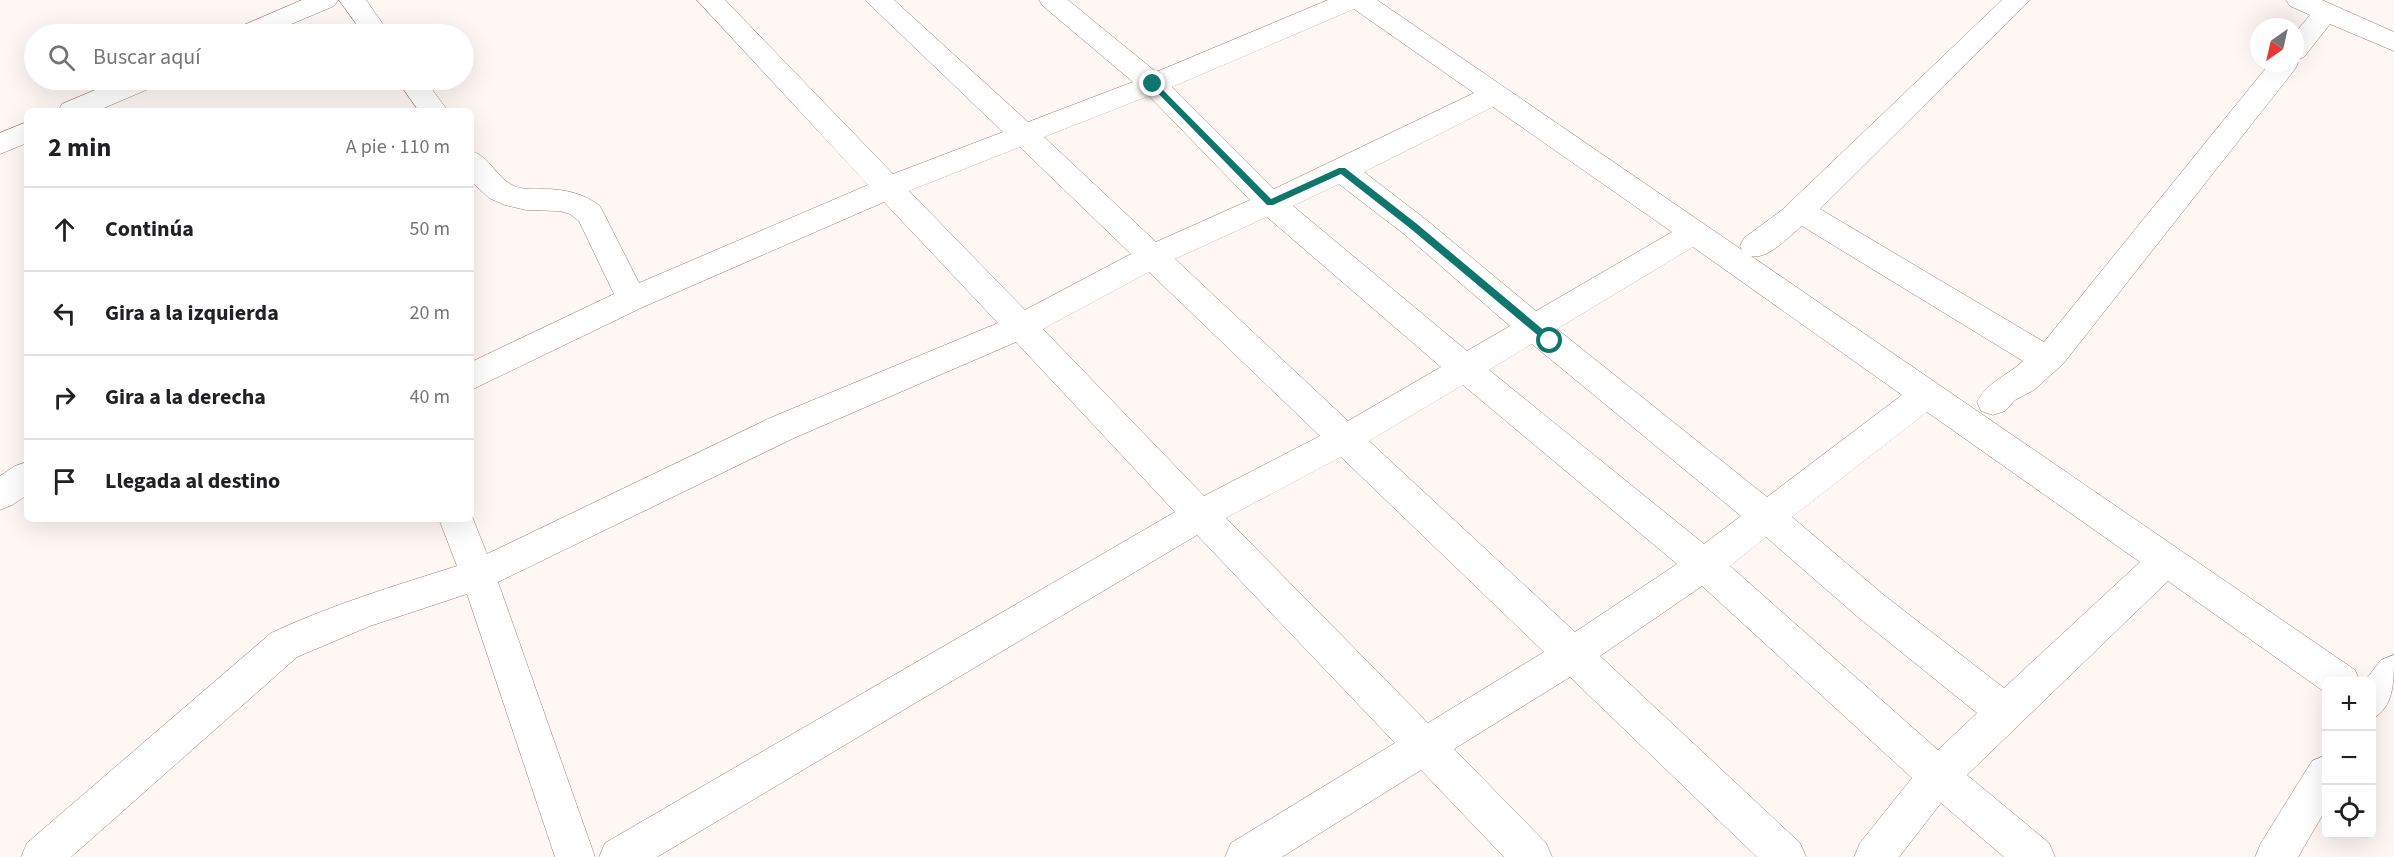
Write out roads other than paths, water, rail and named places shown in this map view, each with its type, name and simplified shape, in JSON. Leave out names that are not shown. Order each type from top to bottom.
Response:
[{"type":"street","points":[[269,24],[325,0]]},
{"type":"street","points":[[352,0],[370,24]]},
{"type":"street","points":[[710,0],[1200,515],[1532,857]]},
{"type":"street","points":[[878,0],[1024,135],[1343,440],[1786,857]]},
{"type":"street","points":[[1052,0],[1153,84],[1270,203],[1463,368],[1704,565],[1938,776],[2035,857]]},
{"type":"street","points":[[474,376],[632,299],[890,188],[1153,84],[1351,0]]},
{"type":"street","points":[[1359,0],[2336,677]]},
{"type":"street","points":[[1755,246],[1800,211],[2017,0]]},
{"type":"street","points":[[2299,0],[2394,42]]},
{"type":"street","points":[[2304,40],[2326,12]]},
{"type":"street","points":[[1993,402],[2004,391],[2023,381],[2047,360],[2278,72]]},
{"type":"street","points":[[87,108],[102,105],[127,90]]},
{"type":"street","points":[[418,90],[432,108]]},
{"type":"street","points":[[41,857],[284,645],[318,629],[369,610],[478,575],[782,428],[1022,326],[1152,257],[1342,171],[1494,95]]},
{"type":"street","points":[[0,144],[24,133]]},
{"type":"street","points":[[474,165],[484,179],[504,194],[517,198],[568,200],[582,205],[590,214],[632,299]]},
{"type":"street","points":[[1342,171],[1414,226],[1533,327],[1766,516],[1872,608],[2005,712]]},
{"type":"street","points":[[1800,211],[2047,360]]},
{"type":"street","points":[[619,857],[1200,515],[1343,440],[1694,233]]},
{"type":"street","points":[[1245,857],[1572,655],[1704,565],[1927,394]]},
{"type":"street","points":[[0,495],[24,478]]},
{"type":"street","points":[[457,522],[478,575],[575,857]]},
{"type":"street","points":[[1874,857],[1938,776],[2166,560]]},
{"type":"street","points":[[2376,696],[2394,672]]},
{"type":"street","points":[[2276,857],[2322,781]]}]
